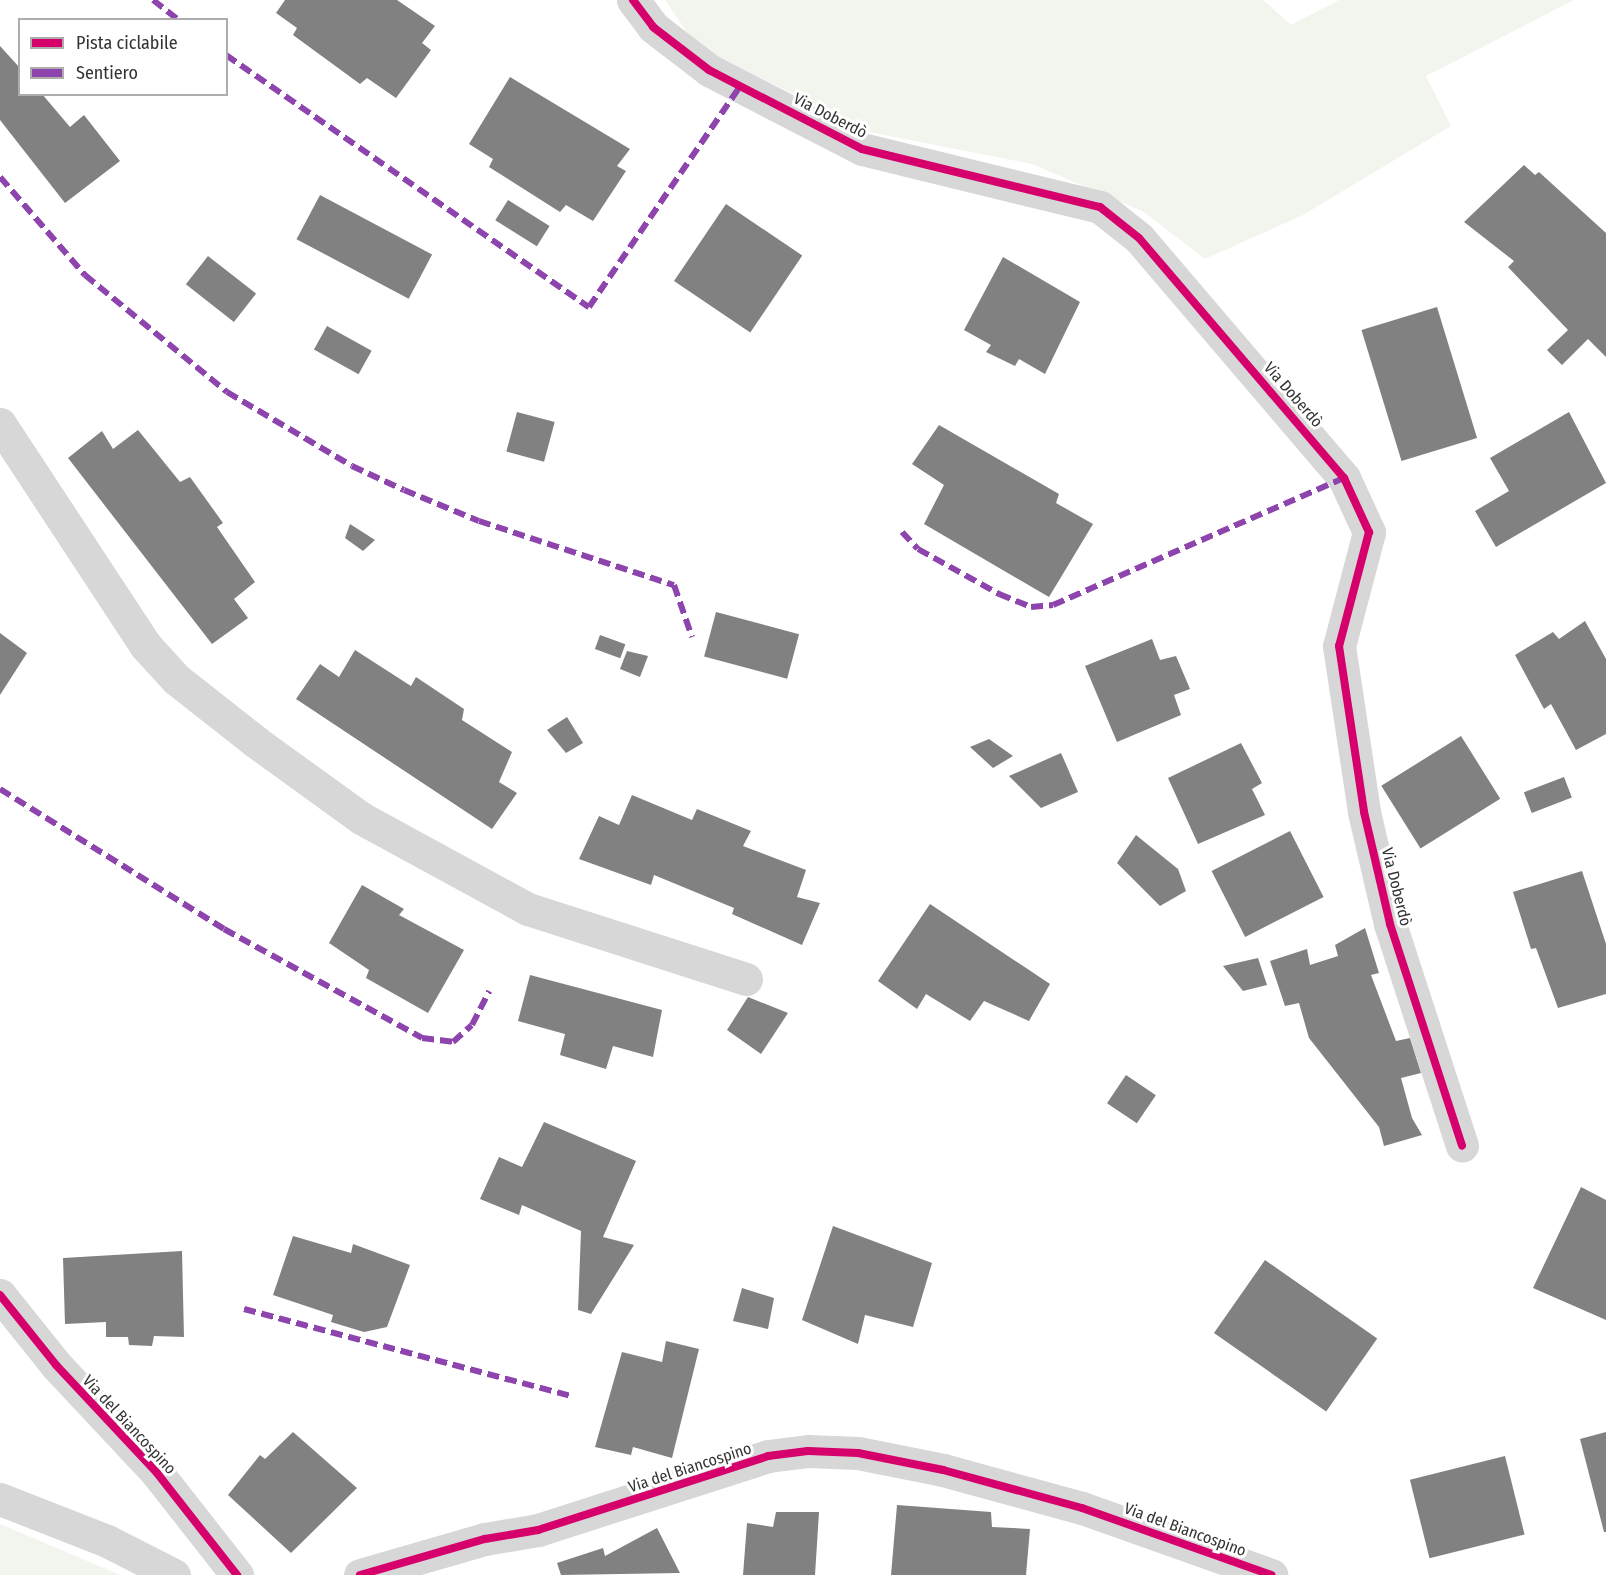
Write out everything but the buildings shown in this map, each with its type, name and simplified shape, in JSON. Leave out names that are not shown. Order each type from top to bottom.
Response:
[{"type":"street","name":"Via Doberdò","points":[[633,0],[653,27],[709,70],[862,149],[1100,207],[1139,238],[1344,478],[1369,532],[1339,646],[1364,812],[1390,924],[1462,1146]]},
{"type":"street","points":[[0,424],[145,645],[176,679],[256,742],[361,818],[528,909],[746,979]]},
{"type":"street","name":"Via del Biancospino","points":[[0,1295],[56,1365],[157,1473],[237,1575]]},
{"type":"street","name":"Via del Biancospino","points":[[360,1575],[485,1539],[538,1530],[768,1456],[808,1451],[858,1453],[954,1473],[1082,1508],[1271,1575]]},
{"type":"street","points":[[0,1499],[106,1541],[174,1575]]},
{"type":"shaded area","points":[[665,0],[1263,0],[1291,25],[1339,0],[1574,0],[1426,76],[1451,126],[1303,215],[1205,259],[1144,212],[1032,164],[869,132],[696,45]]},
{"type":"shaded area","points":[[0,1524],[118,1574],[120,1575],[0,1575]]},
{"type":"marked path","points":[[153,0],[176,18]]},
{"type":"marked path","points":[[228,56],[589,307],[741,85]]},
{"type":"marked path","points":[[0,177],[85,275],[227,392],[352,466],[404,490],[479,521],[674,585],[692,637]]},
{"type":"marked path","points":[[902,532],[918,549],[999,594],[1031,607],[1053,605],[1344,478]]},
{"type":"marked path","points":[[0,789],[224,929],[422,1038],[453,1042],[472,1025],[489,991]]},
{"type":"marked path","points":[[244,1309],[571,1396]]},
{"type":"cycle path","points":[[633,0],[653,27],[709,70],[862,149],[1100,207],[1139,238],[1344,478],[1369,532],[1339,646],[1364,812],[1390,924],[1462,1146]]},
{"type":"cycle path","points":[[0,1295],[56,1365],[157,1473],[237,1575]]},
{"type":"cycle path","points":[[360,1575],[485,1539],[538,1530],[768,1456],[808,1451],[858,1453],[943,1470],[1082,1508],[1271,1575]]}]
